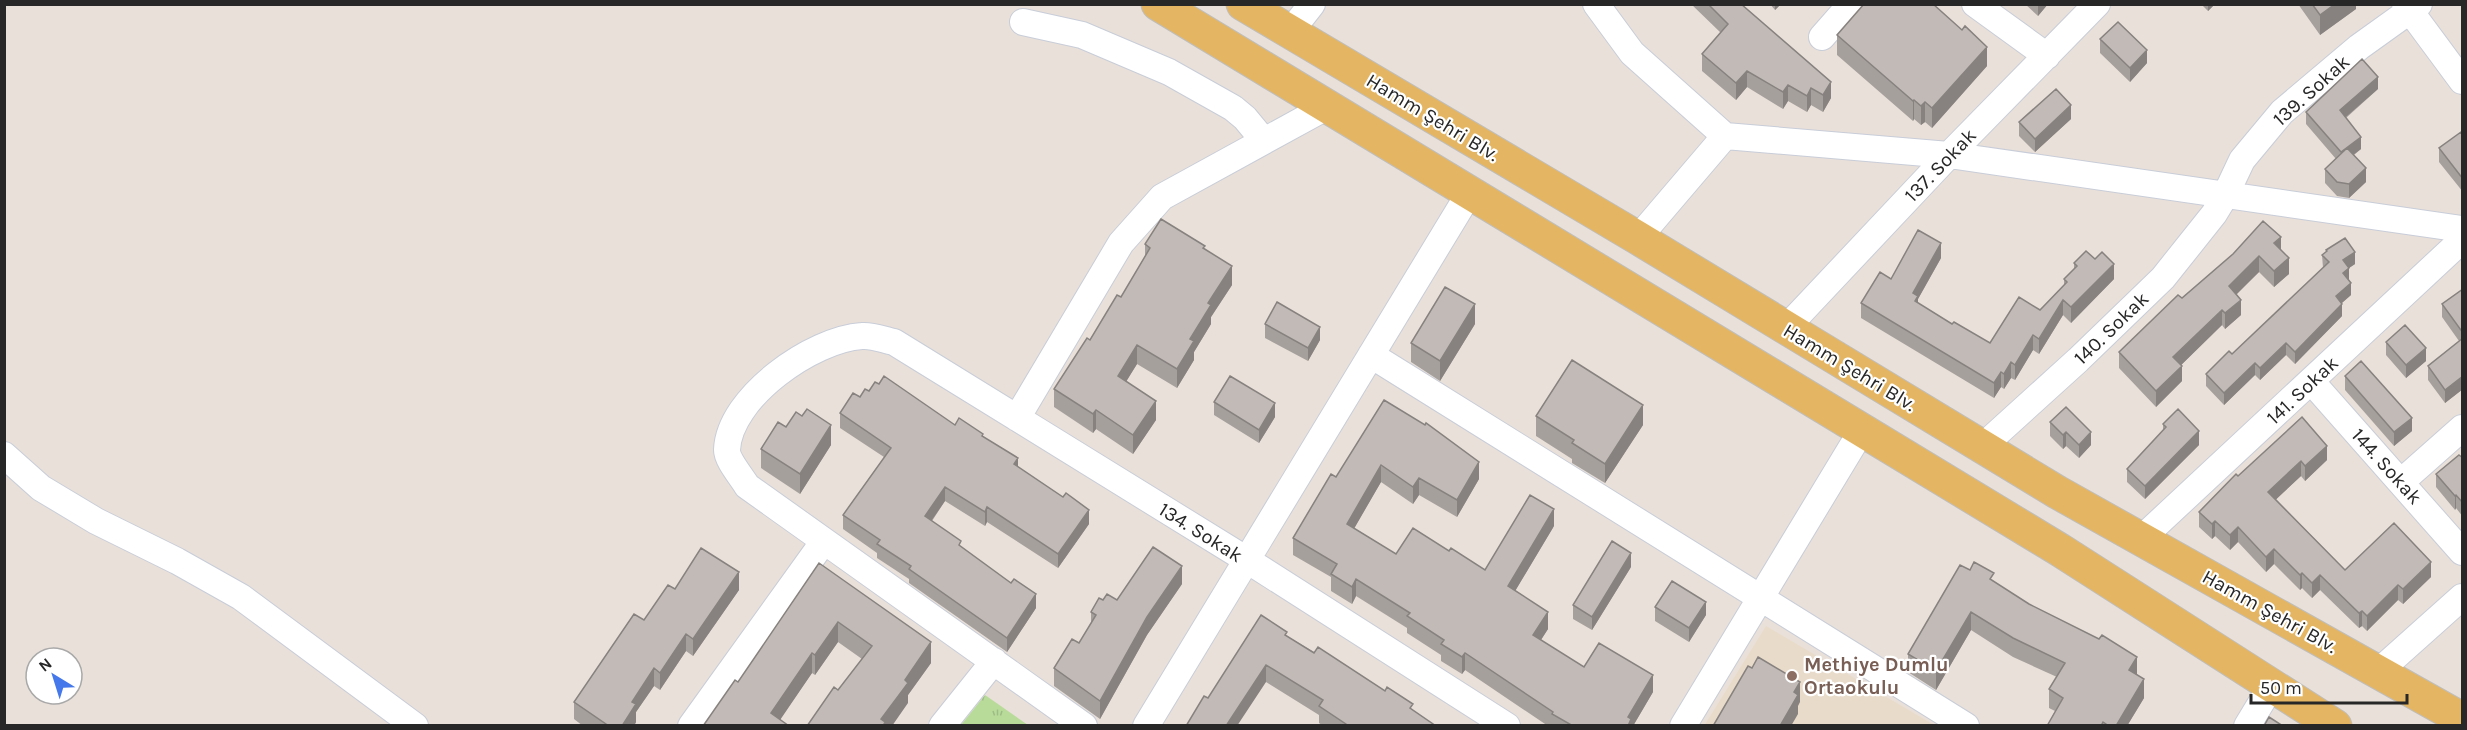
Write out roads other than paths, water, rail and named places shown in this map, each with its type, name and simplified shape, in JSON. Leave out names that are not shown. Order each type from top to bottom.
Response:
[{"type":"main road","points":[[1158,4],[2060,550],[2334,726]]},
{"type":"main road","name":"Hamm Şehri Blv.","points":[[1243,4],[1638,238],[1982,447],[2141,539],[2463,719]]},
{"type":"street","points":[[1290,32],[1312,4]]},
{"type":"street","points":[[1822,37],[1851,4]]},
{"type":"street","points":[[1975,4],[2047,57]]},
{"type":"street","name":"137. Sokak","points":[[1786,328],[1949,154],[2097,4]]},
{"type":"street","points":[[1601,6],[1632,53],[1725,136],[1949,154],[2463,230]]},
{"type":"street","points":[[2411,7],[2463,81]]},
{"type":"street","name":"139. Sokak","points":[[2225,196],[2242,160],[2282,112],[2359,47],[2411,7]]},
{"type":"street","points":[[1023,22],[1082,35],[1169,72],[1233,108],[1245,118],[1264,141]]},
{"type":"street","points":[[1017,418],[1121,243],[1162,197],[1328,106]]},
{"type":"street","points":[[1638,238],[1725,136]]},
{"type":"street","points":[[1146,726],[1470,192]]},
{"type":"street","name":"140. Sokak","points":[[1982,447],[2078,360],[2163,278],[2225,196]]},
{"type":"street","name":"141. Sokak","points":[[2141,539],[2463,240]]},
{"type":"street","name":"134. Sokak","points":[[1084,726],[747,486],[727,453],[730,430],[747,401],[789,366],[824,344],[863,335],[894,342],[1247,560],[1506,726]]},
{"type":"street","points":[[1371,355],[1966,726]]},
{"type":"street","name":"144. Sokak","points":[[2311,381],[2463,552]]},
{"type":"street","points":[[2401,482],[2463,428]]},
{"type":"street","points":[[1683,726],[1862,430]]},
{"type":"street","points":[[4,455],[41,488],[241,597],[415,726]]},
{"type":"street","points":[[691,726],[824,540]]},
{"type":"street","points":[[2378,672],[2463,597]]},
{"type":"street","points":[[942,726],[994,661]]},
{"type":"street","points":[[2247,726],[2272,685]]},
{"type":"place","name":"Methiye Dumlu Ortaokulu","points":[[1792,676]]}]
